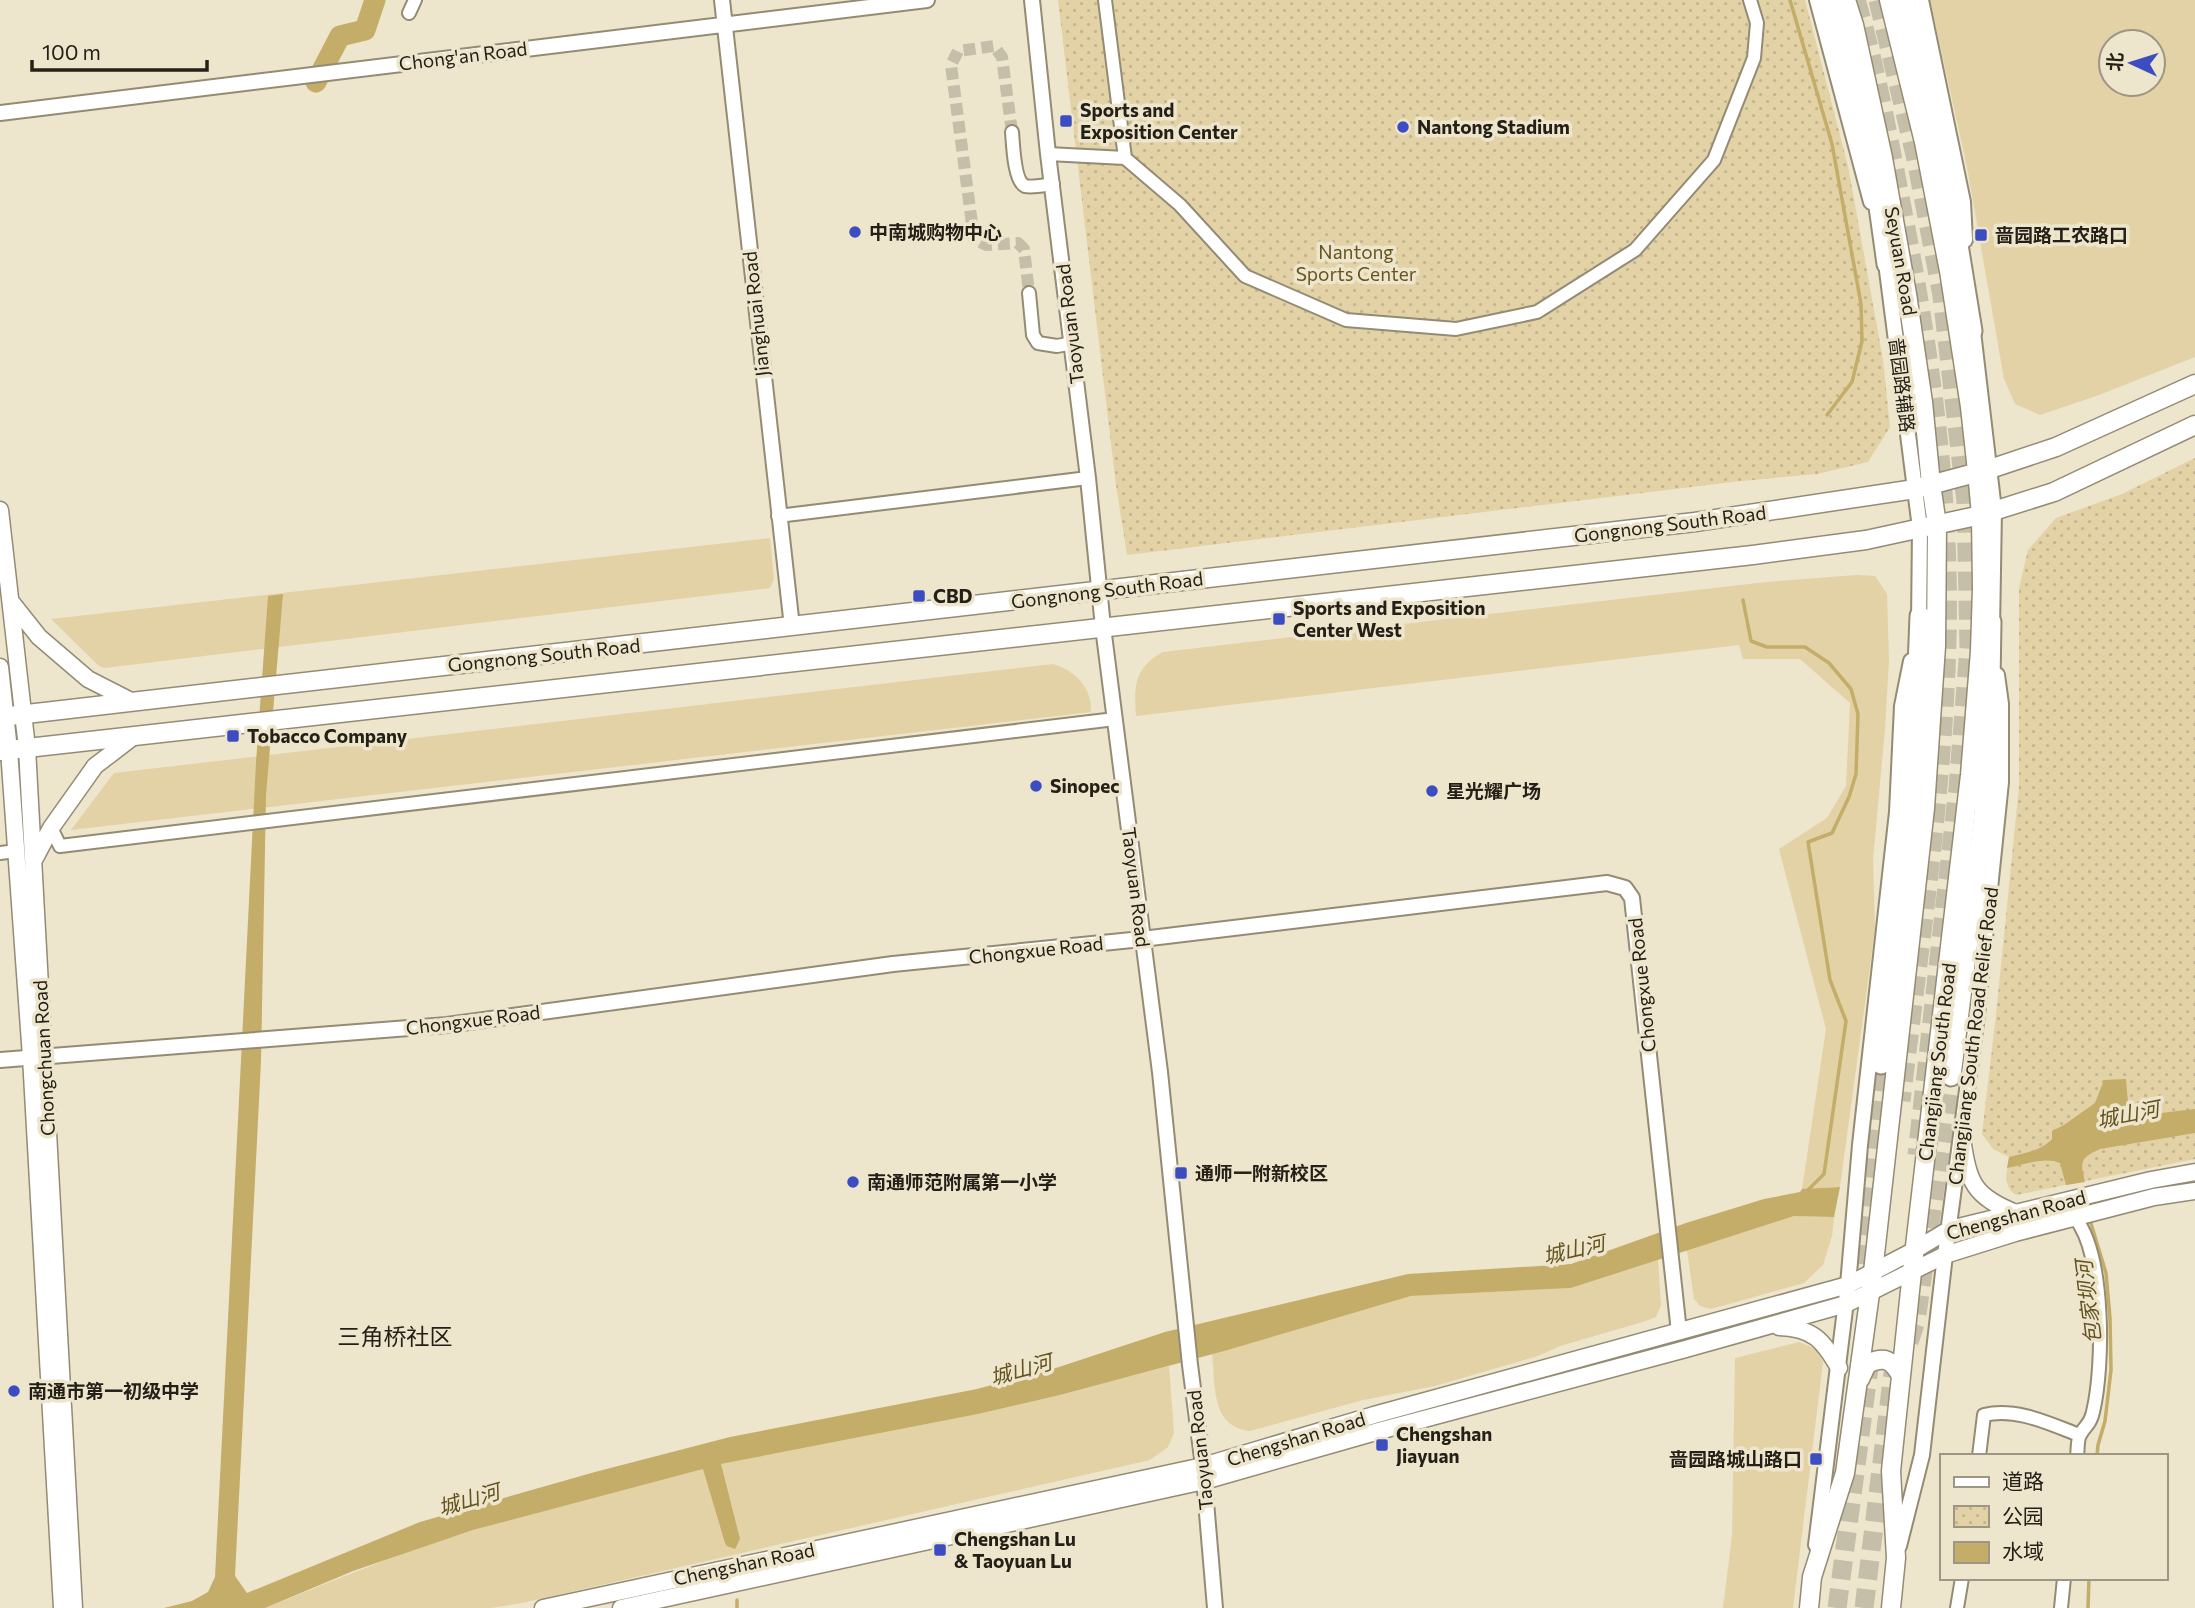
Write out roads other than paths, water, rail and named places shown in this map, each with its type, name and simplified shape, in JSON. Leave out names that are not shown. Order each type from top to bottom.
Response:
[{"type":"highway","points":[[1833,0],[1875,178],[1887,264]]},
{"type":"highway","points":[[1904,0],[1947,170],[1972,331]]},
{"type":"highway","points":[[1881,1064],[1913,794],[1920,616]]},
{"type":"highway","points":[[1951,1076],[1984,813],[1989,740],[1991,622]]},
{"type":"main road","name":"Seyuan Road","points":[[1846,0],[1883,158],[1907,294],[1923,402],[1923,486],[1929,526]]},
{"type":"main road","points":[[1889,0],[1924,142],[1949,271],[1970,407],[1984,470],[1987,512]]},
{"type":"main road","name":"Gongnong South Road","points":[[10,717],[1681,524],[1923,486],[1984,470],[2056,447],[2195,384]]},
{"type":"main road","name":"Gongnong South Road","points":[[12,750],[1753,555],[1866,540],[1987,512],[2054,492],[2195,425]]},
{"type":"main road","name":"Chongchuan Road","points":[[0,510],[12,603],[12,750],[8,852],[38,1057],[74,1608]]},
{"type":"main road","name":"Changjiang South Road","points":[[1891,1608],[1896,1558],[1891,1471],[1970,775],[1987,512]]},
{"type":"main road","name":"Changjiang South Road","points":[[1809,1608],[1812,1577],[1845,1473],[1873,1272],[1925,808],[1936,646],[1929,526]]},
{"type":"main road","points":[[12,603],[39,637],[88,679],[131,701]]},
{"type":"main road","name":"Chongchuan Road","points":[[0,667],[10,717]]},
{"type":"main road","points":[[33,862],[51,828],[95,766],[133,737]]},
{"type":"main road","name":"Chongchuan Road","points":[[12,750],[33,862],[38,1057],[62,1608]]},
{"type":"main road","points":[[0,836],[8,852]]},
{"type":"main road","points":[[1962,1139],[1967,1169],[1977,1190],[1995,1205],[2016,1213]]},
{"type":"main road","name":"Chengshan Road","points":[[543,1608],[1204,1474],[1374,1415],[1848,1285],[1950,1229],[2151,1180],[2195,1172]]},
{"type":"main road","name":"Chengshan Road","points":[[621,1608],[655,1604],[1379,1431],[1846,1304],[1945,1255],[2015,1233],[2154,1197],[2195,1191]]},
{"type":"main road","points":[[1766,1326],[1797,1327],[1812,1334],[1826,1345],[1839,1368]]},
{"type":"main road","points":[[1857,1387],[1867,1364],[1878,1359],[1889,1361],[1896,1366],[1901,1376]]},
{"type":"street","points":[[409,13],[415,0]]},
{"type":"street","name":"Jianghuai Road","points":[[722,0],[792,627]]},
{"type":"street","name":"Chong'an Road","points":[[0,113],[927,0]]},
{"type":"street","name":"Taoyuan Road","points":[[1032,0],[1048,154],[1073,343],[1103,627],[1160,1072],[1190,1366],[1204,1474],[1215,1608]]},
{"type":"street","points":[[1105,0],[1125,158]]},
{"type":"street","points":[[1048,154],[1125,158],[1180,205],[1245,276],[1346,320],[1456,329],[1537,312],[1634,250],[1714,160],[1754,58],[1757,23],[1751,0]]},
{"type":"street","name":"啬园路辅路","points":[[1817,0],[1887,264],[1923,486]]},
{"type":"street","points":[[1921,0],[1962,202],[1984,470]]},
{"type":"street","points":[[1012,132],[1017,175],[1021,183],[1026,187],[1053,184]]},
{"type":"street","points":[[1029,293],[1033,335],[1038,343],[1057,346],[1073,343]]},
{"type":"street","points":[[778,516],[1088,478]]},
{"type":"street","name":"Changjiang South Road Relief Road","points":[[1896,1558],[1922,1455],[1977,1015],[2001,782],[2001,704],[1991,622],[1987,512]]},
{"type":"street","points":[[1812,1577],[1839,1368],[1861,1131],[1897,812],[1902,706],[1920,616],[1929,526]]},
{"type":"street","points":[[51,828],[60,846],[1115,719]]},
{"type":"street","name":"Chongxue Road","points":[[0,1060],[447,1026],[893,964],[1142,939],[1607,883],[1625,888],[1632,898],[1679,1332]]},
{"type":"street","points":[[2077,1454],[2079,1435],[2089,1425],[2093,1411],[2100,1370],[2094,1267],[2080,1216]]},
{"type":"street","points":[[1979,1454],[1984,1415],[1995,1412],[2030,1417],[2079,1435]]},
{"type":"street","points":[[1957,1608],[1962,1580]]},
{"type":"street","points":[[2061,1608],[2064,1580]]},
{"type":"street","points":[[652,1584],[655,1604]]},
{"type":"water","points":[[283,594],[266,795],[261,1061],[235,1576],[247,1593],[420,1522],[595,1472],[730,1437],[977,1389],[1059,1367],[1165,1332],[1408,1274],[1571,1264],[1686,1223],[1764,1199],[1800,1192],[1802,1189],[1840,1187],[1834,1217],[1794,1216],[1571,1288],[1411,1296],[1224,1351],[1060,1395],[978,1414],[721,1464],[740,1539],[735,1549],[725,1543],[703,1469],[473,1530],[353,1571],[265,1608],[164,1608],[192,1601],[208,1592],[215,1577],[256,762],[268,596]]},
{"type":"water","name":"城山河","points":[[2126,1079],[2128,1103],[2135,1113],[2144,1115],[2195,1109],[2195,1133],[2100,1149],[2083,1161],[2085,1182],[2066,1185],[2060,1163],[2054,1161],[2007,1168],[2009,1157],[2043,1146],[2052,1139],[2052,1131],[2095,1103],[2104,1080]]},
{"type":"waterway","points":[[316,82],[340,36],[365,30],[375,0]]},
{"type":"waterway","points":[[1790,0],[1832,144],[1861,304],[1862,341],[1852,382],[1827,415]]},
{"type":"waterway","points":[[1743,600],[1751,641],[1767,647],[1805,647],[1829,663],[1851,689],[1858,714],[1856,774],[1849,797],[1832,833],[1808,842],[1830,980],[1846,1021],[1824,1174],[1807,1191]]},
{"type":"waterway","name":"包家坝河","points":[[2089,1217],[2106,1273],[2110,1318],[2111,1370],[2105,1421],[2097,1454]]},
{"type":"waterway","name":"包家坝河","points":[[2088,1608],[2089,1580]]},
{"type":"waterway","points":[[737,1600],[737,1608]]},
{"type":"tunnel","points":[[1856,0],[1881,101],[1921,310],[1942,474],[1945,529],[1947,640],[1941,755],[1901,1101]]},
{"type":"tunnel","points":[[1878,0],[1916,159],[1942,296],[1966,502],[1969,648],[1958,788],[1917,1155]]},
{"type":"tunnel","points":[[1012,132],[1002,57],[994,46],[958,51],[951,65],[974,239],[986,245],[1018,243],[1024,249],[1029,293]]},
{"type":"tunnel","points":[[1861,1293],[1861,1250],[1881,1064]]},
{"type":"tunnel","points":[[1909,1342],[1916,1321],[1951,1076]]},
{"type":"tunnel","points":[[1837,1608],[1870,1360]]},
{"type":"tunnel","points":[[1864,1608],[1893,1373]]},
{"type":"place","name":"Sports and Exposition Center","points":[[1066,121]]},
{"type":"place","name":"Nantong Stadium","points":[[1403,127]]},
{"type":"place","name":"中南城购物中心","points":[[855,232]]},
{"type":"place","name":"啬园路工农路口","points":[[1981,235]]},
{"type":"place","name":"CBD","points":[[919,596]]},
{"type":"place","name":"Sports and Exposition Center West","points":[[1279,619]]},
{"type":"place","name":"Tobacco Company","points":[[233,736]]},
{"type":"place","name":"Sinopec","points":[[1036,786]]},
{"type":"place","name":"星光耀广场","points":[[1432,791]]},
{"type":"place","name":"通师一附新校区","points":[[1181,1173]]},
{"type":"place","name":"南通师范附属第一小学","points":[[853,1182]]},
{"type":"place","name":"南通市第一初级中学","points":[[14,1391]]},
{"type":"place","name":"Chengshan Jiayuan","points":[[1382,1445]]},
{"type":"place","name":"啬园路城山路口","points":[[1816,1459]]},
{"type":"place","name":"Chengshan Lu & Taoyuan Lu","points":[[940,1550]]},
{"type":"district","name":"三角桥社区","points":[[395,1337]]},
{"type":"park label","name":"Nantong Sports Center","points":[[1356,263]]}]
